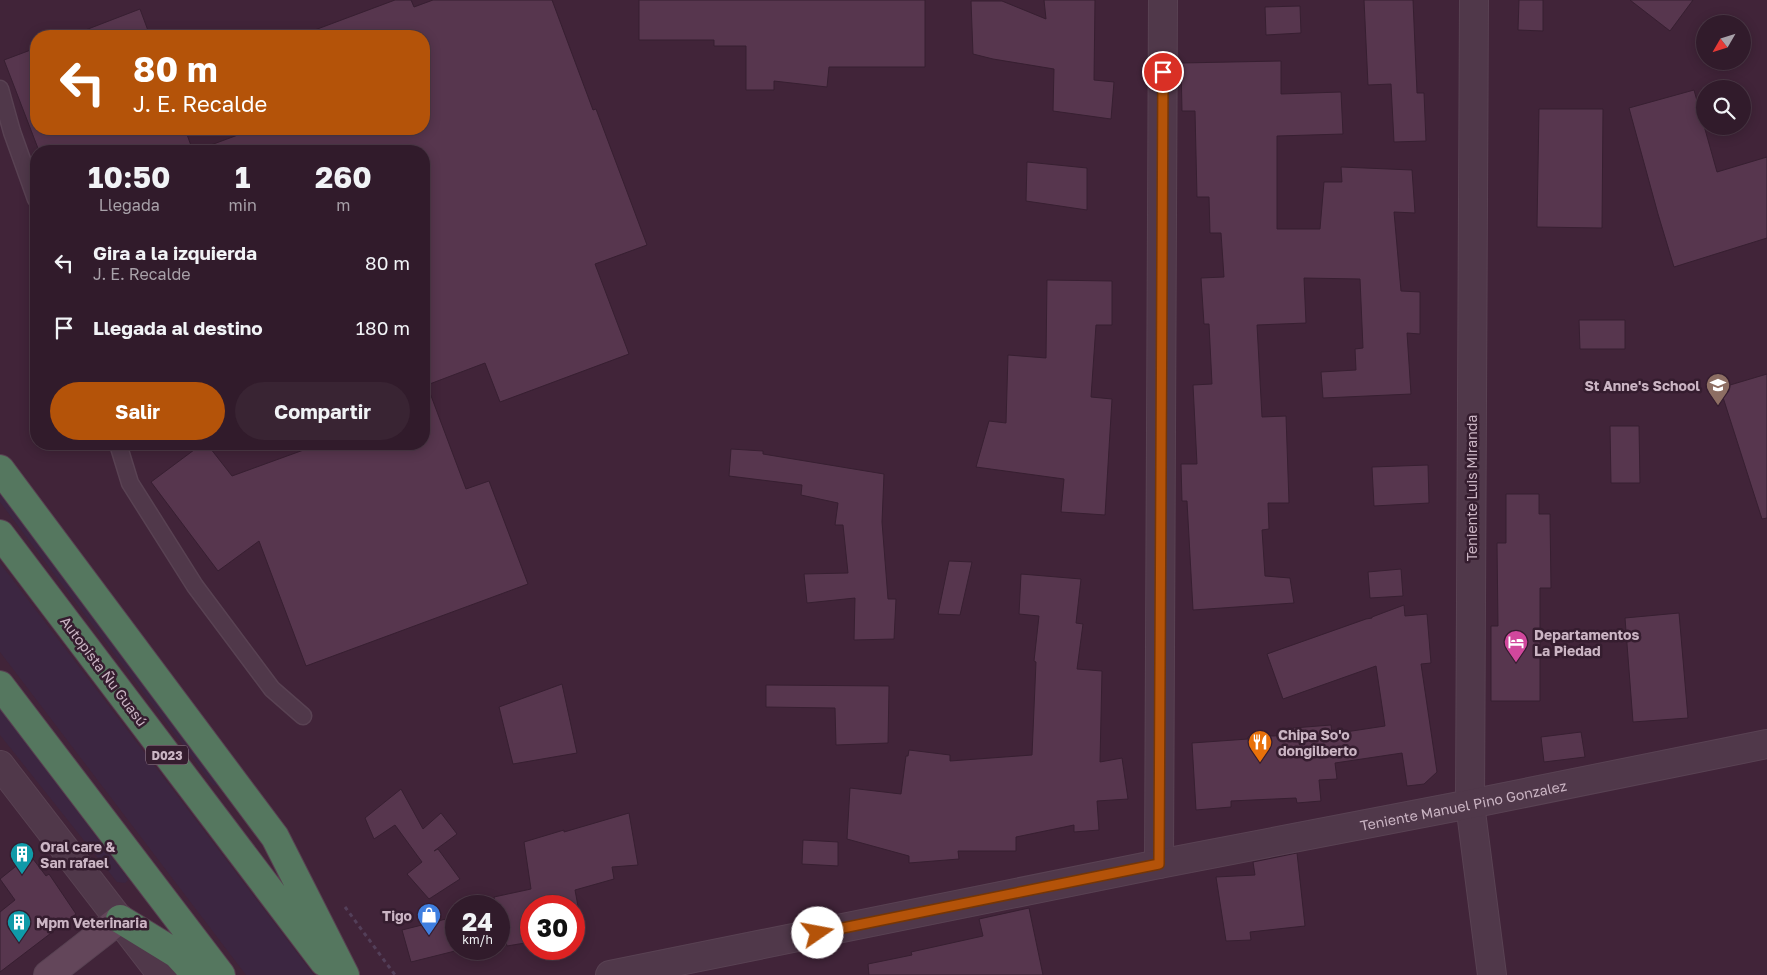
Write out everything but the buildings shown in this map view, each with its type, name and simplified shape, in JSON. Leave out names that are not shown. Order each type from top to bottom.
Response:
[{"type":"highway","points":[[0,469],[274,838],[345,975]]},
{"type":"highway","name":"Autopista Ñu Guasú","points":[[0,534],[334,975]]},
{"type":"highway","points":[[0,685],[220,975]]},
{"type":"highway","points":[[120,919],[178,954],[196,975]]},
{"type":"street","points":[[1159,864],[1163,0]]},
{"type":"street","name":"Teniente Luis Miranda","points":[[1474,0],[1470,804],[1492,975]]},
{"type":"street","name":"Teniente Manuel Pino Gonzalez","points":[[610,975],[1767,744]]},
{"type":"street","points":[[0,764],[162,975]]},
{"type":"street","points":[[48,975],[120,919]]},
{"type":"lane","points":[[0,89],[12,132],[30,182]]},
{"type":"lane","points":[[120,450],[130,483],[195,586],[272,689],[303,716]]},
{"type":"shaded area","points":[[0,484],[220,784],[218,786],[213,785],[0,502]]},
{"type":"shaded area","points":[[0,563],[314,975],[246,975],[0,652]]},
{"type":"shaded area","points":[[0,709],[126,876],[128,880],[125,883],[117,882],[0,735]]},
{"type":"place","name":"St Anne's School","points":[[1718,406]]},
{"type":"place","name":"Departamentos La Piedad","points":[[1516,663]]},
{"type":"place","name":"Chipa So'o dongilberto","points":[[1260,763]]},
{"type":"place","name":"Oral care & San rafael","points":[[22,875]]},
{"type":"place","name":"Tigo","points":[[429,936]]},
{"type":"place","name":"Mpm Veterinaria","points":[[19,943]]},
{"type":"route","points":[[818,933],[1159,864],[1163,72]]}]
